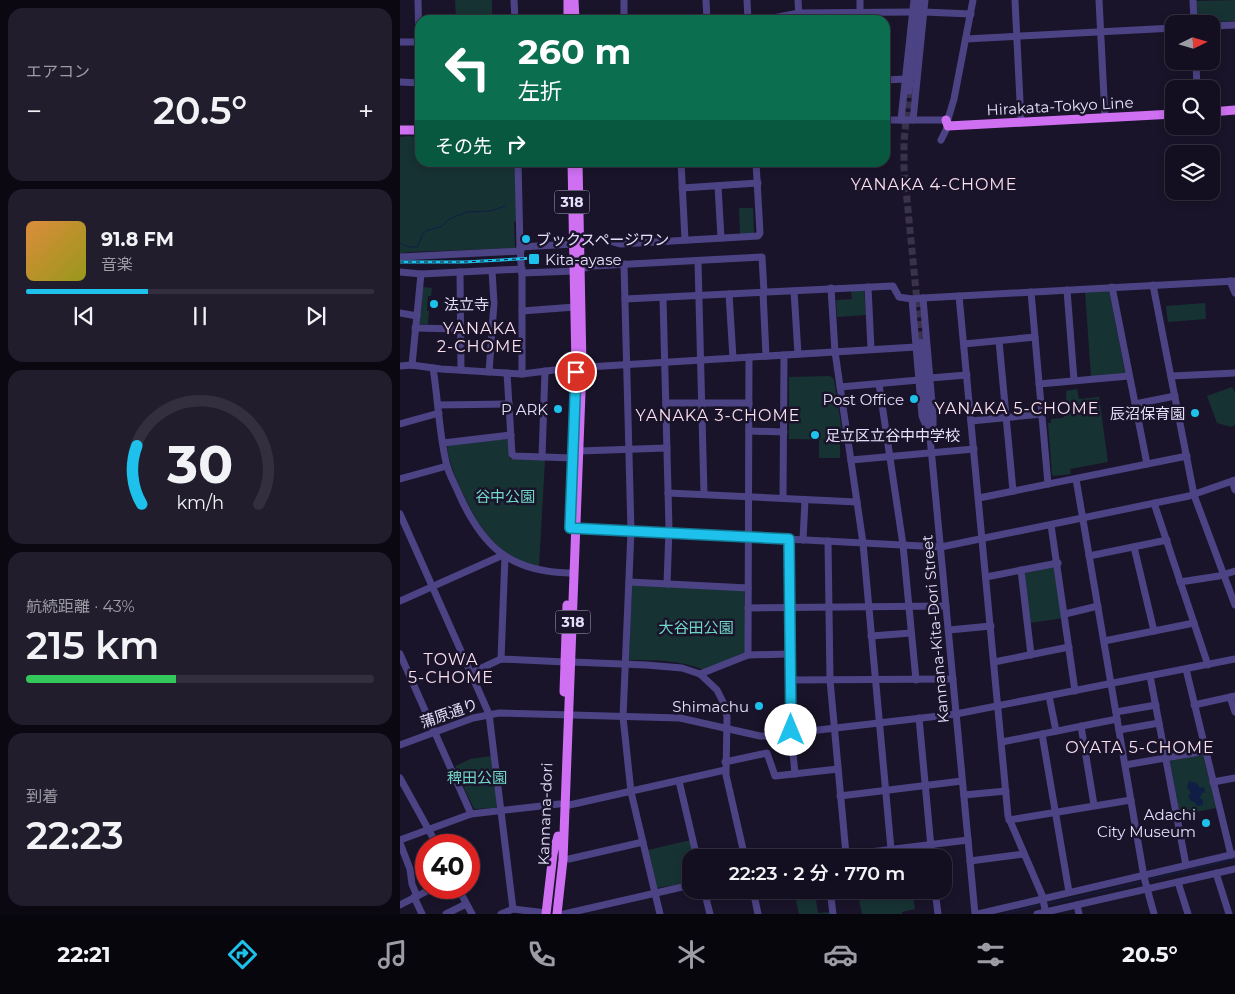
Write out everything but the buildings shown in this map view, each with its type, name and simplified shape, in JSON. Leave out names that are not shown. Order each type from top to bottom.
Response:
[{"type":"main road","points":[[568,0],[568,15]]},
{"type":"main road","points":[[574,0],[575,15]]},
{"type":"main road","points":[[1220,111],[1235,110]]},
{"type":"main road","name":"Hirakata-Tokyo Line","points":[[947,123],[1021,122],[1165,114]]},
{"type":"main road","points":[[400,130],[415,129]]},
{"type":"main road","name":"318","points":[[572,167],[573,244],[577,270],[575,307],[579,367]]},
{"type":"main road","name":"318","points":[[566,715],[579,367],[578,167]]},
{"type":"main road","name":"318","points":[[568,662],[569,573],[573,528]]},
{"type":"main road","name":"Kannana-dori","points":[[557,914],[566,715]]},
{"type":"main road","name":"318","points":[[561,836],[568,848],[569,859],[563,914]]},
{"type":"main road","name":"318","points":[[548,914],[554,854],[561,836]]},
{"type":"main road","name":"Kannana-dori","points":[[548,914],[559,874]]},
{"type":"street","points":[[418,0],[419,15]]},
{"type":"street","points":[[514,0],[515,15]]},
{"type":"street","points":[[624,0],[624,15]]},
{"type":"street","points":[[706,0],[707,15]]},
{"type":"street","points":[[747,0],[748,15]]},
{"type":"street","points":[[798,0],[799,15]]},
{"type":"street","points":[[860,0],[860,15]]},
{"type":"street","points":[[901,120],[914,0]]},
{"type":"street","points":[[909,91],[919,0]]},
{"type":"street","points":[[913,120],[925,0]]},
{"type":"street","points":[[941,140],[954,99],[974,0]]},
{"type":"street","points":[[1015,0],[1021,122]]},
{"type":"street","points":[[1099,0],[1105,117]]},
{"type":"street","points":[[1193,0],[1194,15]]},
{"type":"street","points":[[873,15],[912,12]]},
{"type":"street","points":[[924,12],[971,14]]},
{"type":"street","points":[[1220,26],[1235,25]]},
{"type":"street","points":[[966,39],[1165,28]]},
{"type":"street","points":[[400,42],[415,42]]},
{"type":"street","points":[[890,80],[905,79]]},
{"type":"street","points":[[400,82],[415,83]]},
{"type":"street","points":[[890,120],[947,123]]},
{"type":"street","points":[[518,167],[522,271],[522,374]]},
{"type":"street","points":[[680,167],[685,240]]},
{"type":"street","points":[[606,240],[620,244],[758,236],[760,233],[756,167]]},
{"type":"street","points":[[682,188],[758,184]]},
{"type":"street","points":[[718,186],[721,238]]},
{"type":"street","points":[[400,257],[573,244]]},
{"type":"street","points":[[400,272],[421,274],[492,270],[577,270],[593,266],[762,257],[766,356]]},
{"type":"street","points":[[698,260],[704,494]]},
{"type":"street","points":[[624,264],[631,531],[623,716],[631,792],[660,914]]},
{"type":"street","points":[[489,372],[494,303],[492,270]]},
{"type":"street","points":[[460,272],[461,370]]},
{"type":"street","points":[[412,365],[421,274]]},
{"type":"street","points":[[625,299],[893,286],[898,297],[912,299],[1232,281],[1235,293]]},
{"type":"street","points":[[1154,286],[1194,495],[1235,605]]},
{"type":"street","points":[[868,287],[871,349]]},
{"type":"street","points":[[1112,287],[1146,464]]},
{"type":"street","points":[[831,288],[835,352],[863,544],[891,849],[968,840]]},
{"type":"street","points":[[1067,290],[1074,380]]},
{"type":"street","points":[[794,291],[798,354]]},
{"type":"street","points":[[1031,292],[1048,484]]},
{"type":"street","points":[[729,294],[733,358]]},
{"type":"street","points":[[959,296],[1009,820],[1045,907]]},
{"type":"street","points":[[663,298],[669,533],[667,584]]},
{"type":"street","points":[[922,298],[934,415],[930,436]]},
{"type":"street","points":[[912,299],[918,344],[922,416],[930,436]]},
{"type":"street","points":[[522,311],[575,307]]},
{"type":"street","points":[[400,314],[416,316]]},
{"type":"street","points":[[415,328],[460,329]]},
{"type":"street","points":[[964,344],[1035,337]]},
{"type":"street","points":[[999,341],[1013,491]]},
{"type":"street","points":[[400,366],[412,365],[522,374],[579,367],[835,352],[918,344]]},
{"type":"street","name":"Kannana-Kita-Dori Street","points":[[918,344],[930,436],[962,781],[977,914]]},
{"type":"street","points":[[783,498],[784,355]]},
{"type":"street","points":[[748,655],[749,357]]},
{"type":"street","points":[[433,368],[447,466],[471,520],[483,536],[504,555],[535,569],[569,573]]},
{"type":"street","points":[[542,457],[545,371]]},
{"type":"street","points":[[507,373],[514,456],[542,457],[667,448]]},
{"type":"street","points":[[1171,376],[1235,373]]},
{"type":"street","points":[[930,378],[967,376]]},
{"type":"street","points":[[1039,384],[1129,376]]},
{"type":"street","points":[[840,387],[919,380]]},
{"type":"street","points":[[879,384],[903,545],[916,680]]},
{"type":"street","points":[[1135,404],[1175,396]]},
{"type":"street","points":[[666,403],[749,403]]},
{"type":"street","points":[[400,424],[439,409],[509,404]]},
{"type":"street","points":[[971,421],[1042,414]]},
{"type":"street","points":[[749,431],[784,432]]},
{"type":"street","points":[[444,443],[511,435]]},
{"type":"street","points":[[851,460],[974,449]]},
{"type":"street","points":[[979,498],[1187,456]]},
{"type":"street","points":[[400,479],[447,466]]},
{"type":"street","points":[[1076,479],[1144,876],[1154,914]]},
{"type":"street","points":[[573,528],[941,547],[1194,495],[1233,481],[1235,490]]},
{"type":"street","points":[[668,493],[857,502]]},
{"type":"street","points":[[803,540],[805,500]]},
{"type":"street","points":[[1154,503],[1208,664]]},
{"type":"street","points":[[400,514],[489,714],[513,909]]},
{"type":"street","points":[[1051,525],[1075,691]]},
{"type":"street","points":[[789,539],[791,733],[794,774]]},
{"type":"street","points":[[1090,556],[1167,540]]},
{"type":"street","points":[[828,541],[830,680],[845,849]]},
{"type":"street","points":[[1134,547],[1154,631]]},
{"type":"street","points":[[400,600],[504,555]]},
{"type":"street","points":[[501,659],[504,555]]},
{"type":"street","points":[[986,577],[1058,563]]},
{"type":"street","points":[[1021,570],[1030,654]]},
{"type":"street","points":[[1180,582],[1235,571]]},
{"type":"street","points":[[629,582],[748,588]]},
{"type":"street","points":[[748,608],[946,606]]},
{"type":"street","points":[[1065,614],[1098,606]]},
{"type":"street","points":[[1104,641],[1194,623]]},
{"type":"street","points":[[949,630],[991,626]]},
{"type":"street","points":[[871,636],[911,633]]},
{"type":"street","points":[[994,662],[1069,647]]},
{"type":"street","points":[[400,654],[471,814]]},
{"type":"street","points":[[700,674],[748,655],[790,654]]},
{"type":"street","points":[[471,673],[501,659],[682,668],[700,674],[711,683],[725,706],[727,728],[725,766],[743,849]]},
{"type":"street","name":"蒲原通り","points":[[400,745],[489,714],[680,718],[763,736],[956,714],[1235,659]]},
{"type":"street","points":[[1037,914],[1069,892],[1233,854],[1213,782],[1186,669]]},
{"type":"street","points":[[1150,676],[1186,865]]},
{"type":"street","points":[[790,680],[953,679]]},
{"type":"street","points":[[1049,696],[1056,731]]},
{"type":"street","points":[[1194,705],[1232,696],[1235,712]]},
{"type":"street","points":[[1002,742],[1081,726],[1156,705]]},
{"type":"street","points":[[919,718],[931,849]]},
{"type":"street","points":[[1119,730],[1159,723]]},
{"type":"street","points":[[1081,726],[1094,805]]},
{"type":"street","points":[[1042,734],[1069,892]]},
{"type":"street","points":[[1125,765],[1206,751]]},
{"type":"street","points":[[400,905],[415,896],[410,869],[400,842],[428,829],[471,814],[562,805],[631,792],[679,781],[767,753],[775,776],[838,769]]},
{"type":"street","points":[[400,778],[431,834]]},
{"type":"street","points":[[1213,782],[1235,778]]},
{"type":"street","points":[[679,781],[695,849]]},
{"type":"street","points":[[840,796],[962,781]]},
{"type":"street","points":[[964,795],[1006,791]]},
{"type":"street","points":[[1009,820],[1132,800]]},
{"type":"street","points":[[400,835],[422,827],[428,829]]},
{"type":"street","points":[[569,859],[643,842]]},
{"type":"street","points":[[970,860],[1024,854]]},
{"type":"street","points":[[1202,861],[1205,873]]},
{"type":"street","points":[[977,914],[1076,905],[1146,887],[1178,882],[1205,873],[1216,873],[1235,868]]},
{"type":"street","points":[[1216,873],[1231,910]]},
{"type":"street","points":[[1178,882],[1188,914]]},
{"type":"street","points":[[1108,884],[1111,895]]},
{"type":"street","points":[[563,914],[682,887]]},
{"type":"street","points":[[416,899],[422,914]]},
{"type":"street","points":[[464,899],[472,914]]},
{"type":"street","points":[[706,899],[710,914]]},
{"type":"street","points":[[755,899],[758,914]]},
{"type":"street","points":[[831,899],[833,914]]},
{"type":"street","points":[[936,899],[938,914]]},
{"type":"street","points":[[446,914],[466,904]]},
{"type":"street","points":[[1076,905],[1079,914]]},
{"type":"street","points":[[600,906],[602,914]]},
{"type":"street","points":[[501,914],[513,909],[548,914]]},
{"type":"green space","points":[[455,0],[492,0],[492,15],[456,15]]},
{"type":"green space","points":[[1235,0],[1235,21],[1220,22],[1220,15],[1197,15],[1196,1]]},
{"type":"green space","points":[[400,137],[415,137],[415,167],[516,167],[517,221],[514,222],[515,248],[409,252],[400,254]]},
{"type":"green space","points":[[739,208],[753,208],[754,233],[740,234]]},
{"type":"green space","points":[[423,287],[432,288],[431,296],[428,296],[428,324],[419,324]]},
{"type":"green space","points":[[864,290],[866,315],[837,317],[836,300],[852,299],[851,291]]},
{"type":"green space","points":[[1109,290],[1125,373],[1091,377],[1085,291]]},
{"type":"green space","points":[[1205,303],[1206,319],[1168,322],[1166,306]]},
{"type":"green space","points":[[830,376],[834,379],[842,431],[839,432],[840,440],[789,439],[789,377]]},
{"type":"green space","points":[[1232,387],[1235,392],[1235,425],[1231,427],[1217,423],[1207,396]]},
{"type":"green space","points":[[1077,389],[1079,399],[1099,397],[1108,462],[1070,469],[1071,474],[1055,476],[1052,475],[1048,423],[1051,423],[1051,419],[1062,418],[1067,414],[1066,391]]},
{"type":"green space","name":"谷中公園","points":[[508,440],[510,459],[545,460],[539,567],[512,556],[491,539],[468,505],[449,459],[447,447],[449,445]]},
{"type":"green space","points":[[819,440],[840,440],[840,458],[819,458]]},
{"type":"green space","points":[[1054,567],[1063,618],[1030,623],[1025,575],[1026,573]]},
{"type":"green space","name":"大谷田公園","points":[[632,585],[744,590],[746,652],[704,670],[677,662],[629,660]]},
{"type":"green space","points":[[1203,755],[1216,808],[1180,815],[1170,761]]},
{"type":"green space","name":"稗田公園","points":[[491,756],[497,805],[495,808],[474,809],[455,769],[456,766],[470,759]]},
{"type":"green space","points":[[691,840],[693,849],[682,849],[682,884],[657,888],[648,850]]},
{"type":"green space","points":[[796,899],[816,900],[818,913],[829,912],[829,914],[799,914]]},
{"type":"green space","points":[[859,899],[913,899],[915,909],[902,912],[902,914],[862,914]]},
{"type":"water","points":[[1189,781],[1197,783],[1200,788],[1204,787],[1205,792],[1202,793],[1200,798],[1203,800],[1203,805],[1197,806],[1188,796],[1191,793],[1187,787]]},
{"type":"waterway","points":[[400,243],[409,247],[418,246],[422,235],[426,231],[442,226],[449,219],[467,212],[490,211],[505,206]]},
{"type":"waterway","points":[[1147,880],[1235,859]]},
{"type":"waterway","points":[[1048,904],[1141,882]]},
{"type":"waterway","points":[[1003,914],[1041,905]]},
{"type":"tunnel","points":[[909,91],[904,141],[904,169],[921,342]]},
{"type":"railway","points":[[400,262],[465,262],[534,258]]},
{"type":"place","name":"ブックスページワン","points":[[526,239]]},
{"type":"place","name":"Kita-ayase","points":[[534,259]]},
{"type":"place","name":"法立寺","points":[[434,304]]},
{"type":"place","name":"Post Office","points":[[914,399]]},
{"type":"place","name":"P ARK","points":[[558,409]]},
{"type":"place","name":"辰沼保育園","points":[[1195,413]]},
{"type":"place","name":"足立区立谷中中学校","points":[[815,435]]},
{"type":"place","name":"Shimachu","points":[[759,706]]},
{"type":"place","name":"Adachi City Museum","points":[[1206,823]]},
{"type":"district","name":"YANAKA 4-CHOME","points":[[934,184]]},
{"type":"district","name":"YANAKA 2-CHOME","points":[[480,337]]},
{"type":"district","name":"YANAKA 5-CHOME","points":[[1017,408]]},
{"type":"district","name":"YANAKA 3-CHOME","points":[[718,415]]},
{"type":"district","name":"TOWA 5-CHOME","points":[[451,668]]},
{"type":"district","name":"OYATA 5-CHOME","points":[[1140,747]]},
{"type":"route","points":[[576,372],[570,528],[789,539],[791,730]]}]
